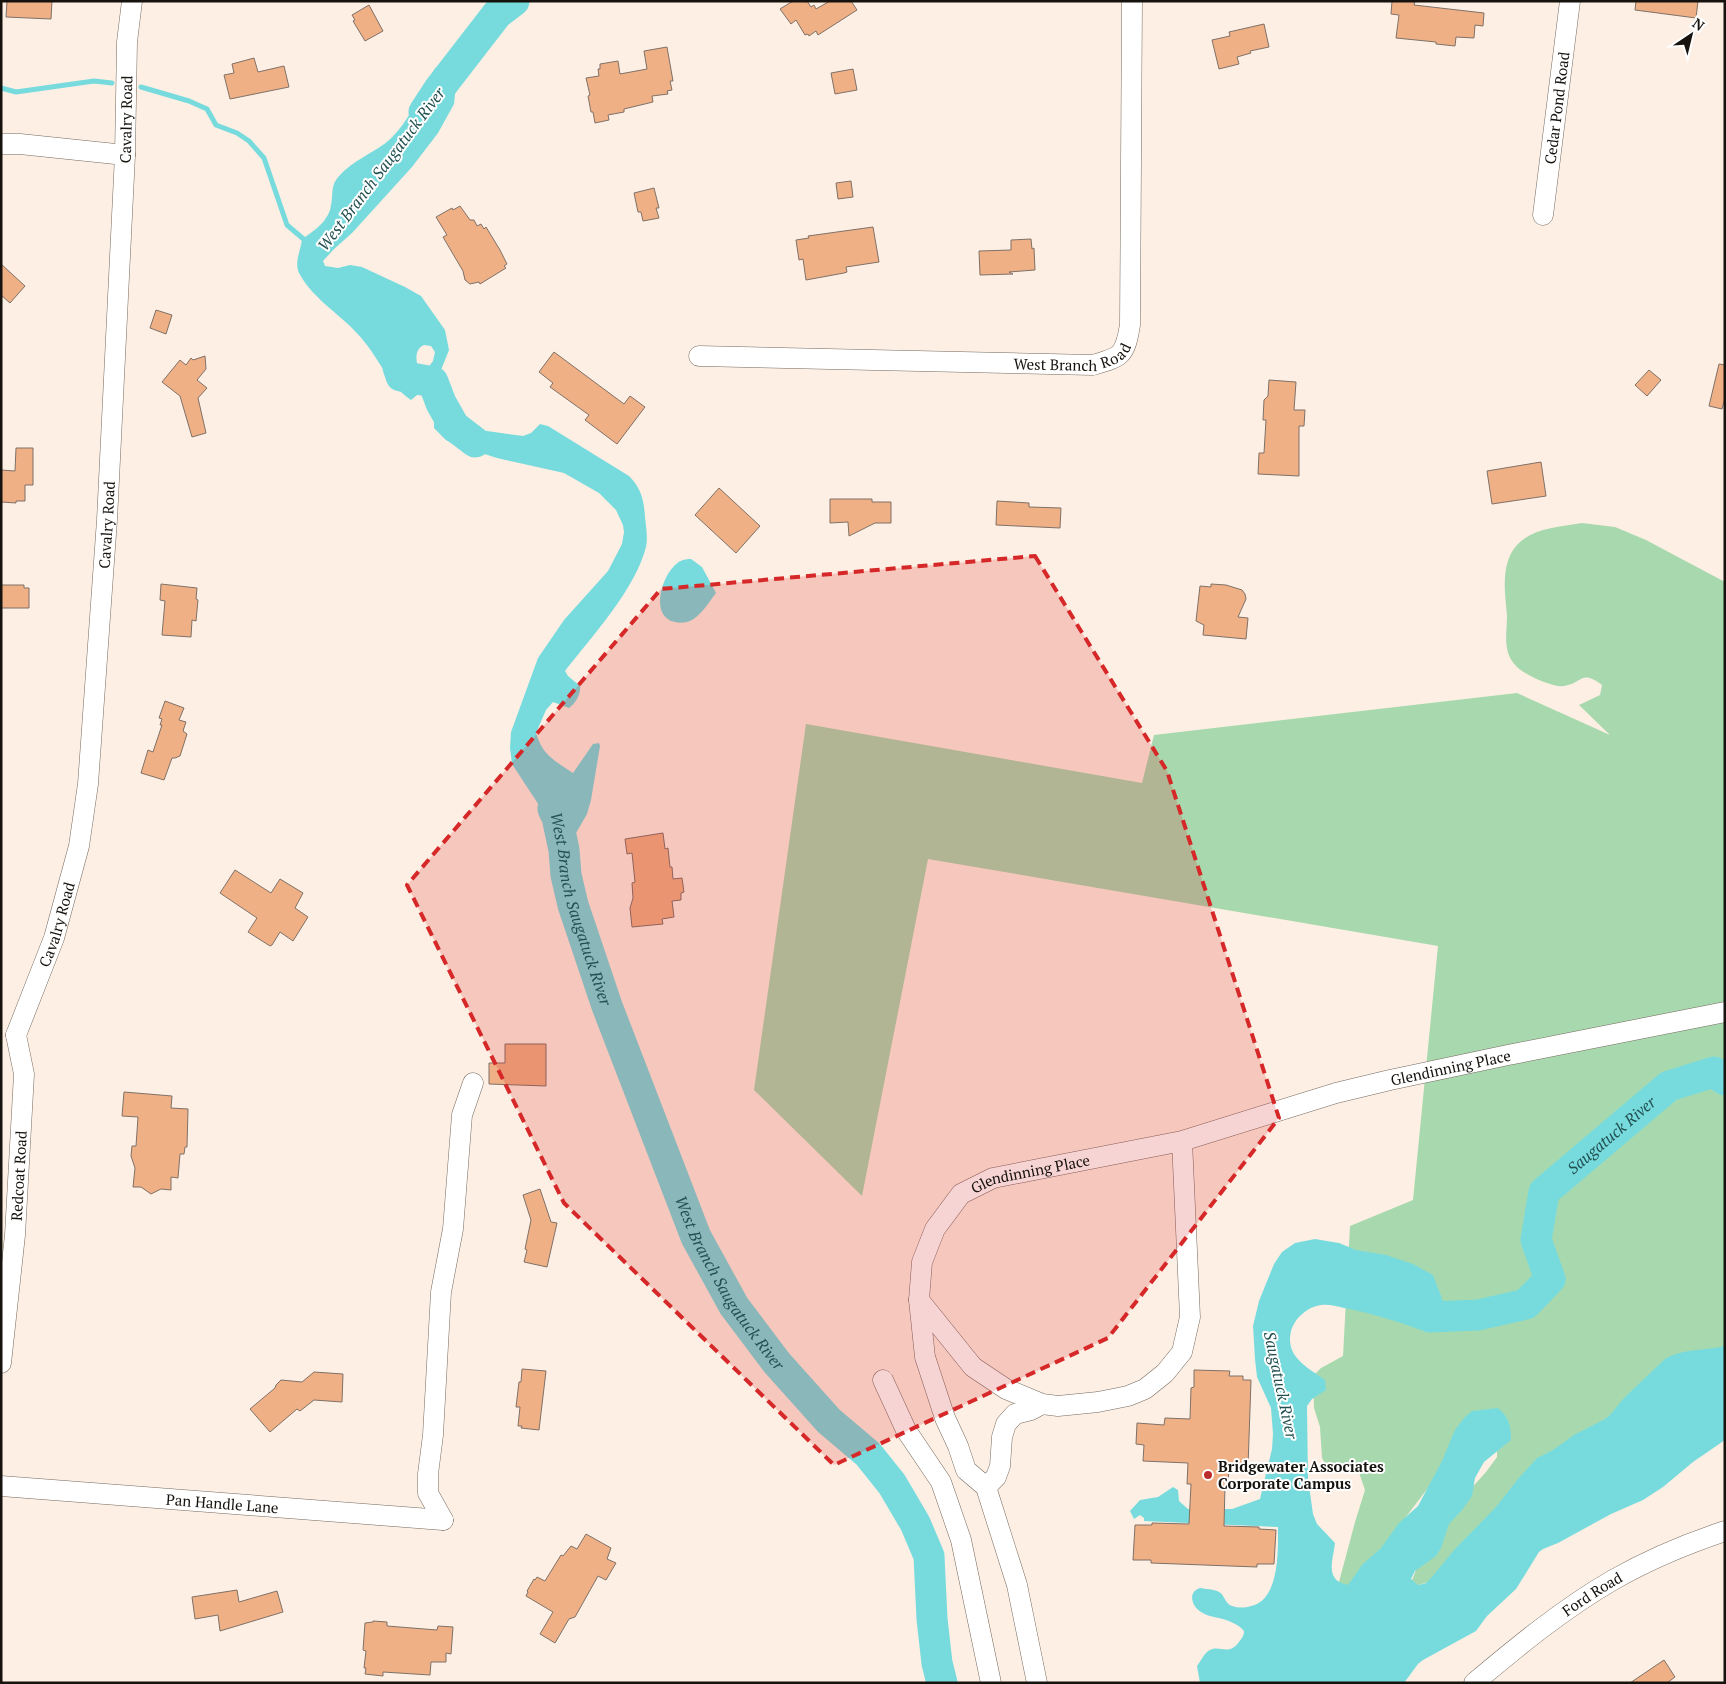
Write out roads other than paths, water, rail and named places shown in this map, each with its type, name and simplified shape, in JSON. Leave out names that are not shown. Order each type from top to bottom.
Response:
[{"type":"street","name":"Cavalry Road","points":[[8,1033],[54,938],[79,846],[88,784],[107,520],[125,155],[127,42],[132,1]]},
{"type":"street","name":"West Branch Road","points":[[699,356],[1093,365],[1120,355],[1126,346],[1130,325],[1132,1]]},
{"type":"street","name":"Cedar Pond Road","points":[[1544,215],[1570,1]]},
{"type":"street","points":[[1,144],[20,144],[125,155]]},
{"type":"street","name":"Glendinning Place","points":[[966,1470],[958,1446],[945,1418],[925,1357],[919,1300],[922,1262],[935,1229],[961,1194],[993,1178],[1182,1141],[1336,1093],[1508,1054],[1725,1012]]},
{"type":"street","name":"Redcoat Road","points":[[1,1362],[15,1235],[24,1074],[8,1033]]},
{"type":"street","name":"Pan Handle Lane","points":[[1,1486],[443,1520],[428,1493],[428,1474],[433,1435],[441,1292],[453,1229],[462,1115],[473,1083]]},
{"type":"street","points":[[919,1300],[973,1367],[1006,1389],[1042,1404],[1058,1406],[1098,1402],[1128,1396],[1145,1389],[1165,1373],[1182,1352],[1190,1317],[1182,1141]]},
{"type":"street","points":[[883,1380],[906,1430],[941,1482],[961,1540],[991,1683]]},
{"type":"street","points":[[986,1487],[996,1477],[1000,1466],[1002,1437],[1006,1424],[1015,1414],[1031,1410],[1042,1404]]},
{"type":"street","points":[[941,1482],[966,1470],[986,1487],[1017,1585],[1038,1683]]},
{"type":"street","name":"Ford Road","points":[[1474,1683],[1564,1612],[1613,1580],[1664,1555],[1725,1531]]},
{"type":"water","points":[[436,67],[449,76],[456,85],[454,104],[438,133],[412,167],[352,233],[323,261],[325,266],[338,268],[350,265],[362,267],[421,296],[445,330],[449,350],[441,370],[433,382],[411,400],[396,387],[369,347],[355,331],[305,283],[297,265],[302,239],[324,221],[330,211],[333,186],[336,180],[347,168],[382,146],[396,133],[409,115]],"holes":[[[421,346],[431,346],[435,352],[433,361],[424,370],[418,366],[417,354]]]},
{"type":"water","points":[[446,412],[466,429],[480,432],[487,431],[523,436],[531,433],[540,424],[548,426],[629,476],[639,490],[643,500],[647,540],[640,563],[623,596],[612,612],[565,671],[580,686],[580,692],[576,701],[569,708],[553,702],[546,710],[536,733],[546,752],[555,761],[573,773],[593,744],[599,743],[600,746],[591,800],[587,814],[576,833],[574,851],[553,848],[548,819],[512,764],[511,732],[538,658],[564,620],[608,571],[622,544],[623,525],[616,510],[599,493],[564,473],[497,458],[446,440],[434,428],[434,422],[437,416]]},
{"type":"water","points":[[691,559],[702,567],[716,593],[694,619],[681,623],[675,622],[667,618],[662,611],[661,591],[670,571],[676,564],[683,560]]},
{"type":"water","points":[[1315,1239],[1339,1243],[1356,1250],[1386,1255],[1413,1264],[1433,1275],[1446,1309],[1441,1321],[1432,1330],[1355,1310],[1332,1305],[1321,1305],[1311,1308],[1302,1314],[1295,1322],[1291,1331],[1291,1348],[1294,1355],[1305,1366],[1325,1380],[1326,1390],[1312,1399],[1307,1406],[1308,1479],[1313,1514],[1317,1524],[1335,1543],[1332,1569],[1336,1579],[1340,1582],[1348,1585],[1362,1565],[1381,1548],[1399,1523],[1418,1506],[1442,1461],[1455,1430],[1472,1411],[1498,1408],[1509,1422],[1511,1440],[1484,1462],[1475,1478],[1472,1496],[1449,1524],[1441,1548],[1436,1556],[1415,1571],[1411,1579],[1418,1585],[1426,1583],[1432,1577],[1454,1550],[1496,1507],[1537,1458],[1553,1450],[1574,1435],[1605,1419],[1623,1399],[1665,1359],[1672,1355],[1725,1346],[1725,1440],[1643,1500],[1611,1514],[1539,1552],[1516,1589],[1487,1616],[1476,1631],[1423,1660],[1404,1683],[1200,1683],[1197,1666],[1204,1655],[1214,1649],[1232,1648],[1241,1639],[1244,1631],[1233,1623],[1198,1610],[1192,1600],[1193,1593],[1200,1588],[1217,1591],[1221,1593],[1229,1605],[1241,1608],[1260,1602],[1267,1594],[1275,1573],[1278,1527],[1144,1521],[1144,1518],[1140,1515],[1134,1519],[1130,1511],[1140,1500],[1158,1497],[1173,1487],[1178,1490],[1179,1501],[1188,1509],[1232,1509],[1260,1499],[1272,1449],[1273,1434],[1271,1408],[1257,1377],[1253,1326],[1259,1301],[1274,1264],[1282,1252],[1295,1243]]},
{"type":"waterway","name":"West Branch Saugatuck River","points":[[424,112],[439,89],[497,14],[514,1]]},
{"type":"waterway","points":[[1,88],[16,92],[94,81],[112,83]]},
{"type":"waterway","points":[[141,87],[189,101],[207,109],[216,125],[237,133],[249,141],[264,158],[287,225],[307,242]]},
{"type":"waterway","name":"West Branch Saugatuck River","points":[[398,367],[401,376],[433,382],[441,403],[454,426],[475,442]]},
{"type":"waterway","name":"West Branch Saugatuck River","points":[[553,809],[557,817],[564,850],[566,875],[573,905],[607,1006],[696,1237],[734,1306],[777,1363],[829,1421],[868,1454],[892,1484],[915,1523],[929,1556],[932,1619],[937,1663],[942,1683]]},
{"type":"waterway","name":"Saugatuck River","points":[[1403,1307],[1430,1317],[1478,1315],[1526,1304],[1550,1279],[1536,1240],[1544,1192],[1669,1086],[1714,1072],[1725,1080]]},
{"type":"place","name":"Bridgewater Associates Corporate Campus","points":[[1208,1475]]}]
